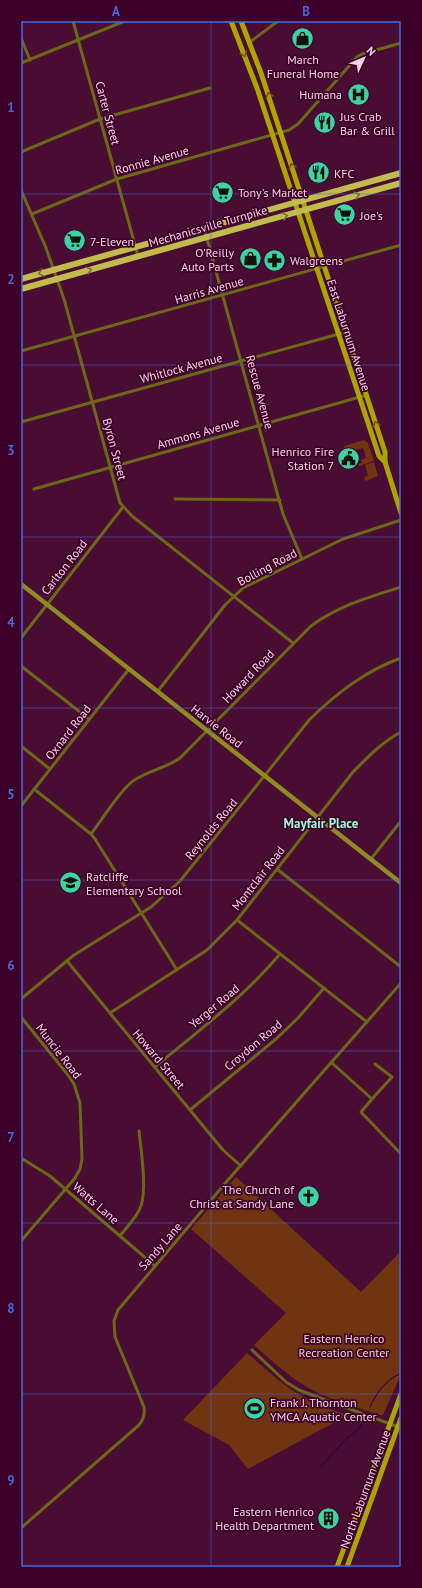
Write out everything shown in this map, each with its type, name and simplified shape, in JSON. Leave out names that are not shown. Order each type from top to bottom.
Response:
[{"type":"highway","name":"Mechanicsville Turnpike","points":[[21,279],[401,173]]},
{"type":"highway","name":"Mechanicsville Turnpike","points":[[21,289],[401,183]]},
{"type":"main road","points":[[230,21],[257,88],[295,203]]},
{"type":"main road","points":[[241,21],[250,42],[304,200]]},
{"type":"main road","name":"East Laburnum Avenue","points":[[304,200],[313,233],[385,452],[385,462],[401,513]]},
{"type":"main road","name":"East Laburnum Avenue","points":[[295,203],[379,456],[385,462]]},
{"type":"main road","name":"North Laburnum Avenue","points":[[337,1567],[401,1394]]},
{"type":"main road","name":"North Laburnum Avenue","points":[[348,1567],[399,1428],[401,1418]]},
{"type":"street","name":"Carter Street","points":[[73,21],[138,257]]},
{"type":"street","points":[[21,63],[125,21]]},
{"type":"street","points":[[250,42],[278,21]]},
{"type":"street","points":[[21,38],[30,60]]},
{"type":"street","name":"Ronnie Avenue","points":[[32,214],[117,179],[289,130],[298,124],[357,57],[362,54],[401,43]]},
{"type":"street","points":[[21,152],[100,119],[210,88]]},
{"type":"street","name":"Byron Street","points":[[21,190],[57,279],[93,402],[120,503],[132,516],[293,643]]},
{"type":"street","name":"Rescue Avenue","points":[[204,228],[224,295],[283,514],[302,559]]},
{"type":"street","name":"Harris Avenue","points":[[21,351],[401,245]]},
{"type":"street","name":"Whitlock Avenue","points":[[21,422],[346,332]]},
{"type":"street","name":"Ammons Avenue","points":[[34,489],[367,395]]},
{"type":"street","points":[[175,498],[280,500]]},
{"type":"street","name":"Carlton Road","points":[[21,638],[123,507]]},
{"type":"street","name":"Bolling Road","points":[[158,691],[234,596],[245,587],[343,539],[401,520]]},
{"type":"street","name":"Harvie Road","points":[[21,584],[401,883]]},
{"type":"street","name":"Howard Road","points":[[91,834],[131,782],[146,773],[174,762],[207,731],[311,626],[324,616],[352,602],[401,587]]},
{"type":"street","name":"Reynolds Road","points":[[21,999],[67,961],[151,907],[180,882],[310,719],[330,700],[359,678],[387,663],[401,658]]},
{"type":"street","points":[[21,666],[89,719]]},
{"type":"street","name":"Oxnard Road","points":[[21,806],[129,668]]},
{"type":"street","name":"Montclair Road","points":[[110,1013],[207,950],[237,920],[353,772],[372,753],[401,732]]},
{"type":"street","points":[[21,746],[50,769]]},
{"type":"street","points":[[34,789],[91,834],[177,970]]},
{"type":"street","points":[[371,859],[401,821]]},
{"type":"street","points":[[277,869],[401,967]]},
{"type":"street","points":[[237,920],[367,1022]]},
{"type":"street","name":"Yerger Road","points":[[154,1067],[243,994],[261,977],[280,954]]},
{"type":"street","name":"Howard Street","points":[[67,961],[190,1110],[224,1150],[241,1166]]},
{"type":"street","name":"Sandy Lane","points":[[21,1528],[139,1425],[143,1419],[145,1412],[144,1407],[117,1343],[114,1332],[114,1320],[122,1304],[401,983]]},
{"type":"street","name":"Croydon Road","points":[[190,1110],[276,1039],[298,1018],[324,988]]},
{"type":"street","name":"Muncie Road","points":[[21,1017],[74,1084],[79,1098],[82,1165],[78,1174],[66,1189],[21,1241]]},
{"type":"street","points":[[332,1064],[372,1099]]},
{"type":"street","points":[[375,1064],[392,1076],[361,1112],[401,1154]]},
{"type":"street","points":[[120,1236],[136,1216],[141,1206],[144,1193],[139,1131]]},
{"type":"street","name":"Watts Lane","points":[[21,1158],[43,1171],[66,1189],[155,1266]]},
{"type":"street","points":[[252,1350],[286,1382],[299,1390],[399,1428]]},
{"type":"green space","points":[[364,440],[368,443],[374,461],[359,466],[358,464],[362,463],[361,460],[366,458],[363,448],[349,452],[344,452],[343,449],[344,446]]},
{"type":"green space","points":[[374,462],[378,476],[366,481],[364,478],[368,475],[365,465]]},
{"type":"green space","name":"Eastern Henrico Recreation Center","points":[[236,1177],[361,1292],[401,1251],[401,1374],[383,1415],[378,1415],[315,1392],[286,1373],[254,1345],[286,1313],[191,1229]]},
{"type":"green space","name":"Eastern Henrico Recreation Center","points":[[247,1353],[276,1378],[307,1399],[348,1415],[248,1469],[229,1445],[183,1420]]},
{"type":"waterway","points":[[370,1407],[375,1397],[386,1383],[400,1374]]},
{"type":"waterway","points":[[321,1466],[362,1423]]},
{"type":"place","name":"March Funeral Home","points":[[303,38]]},
{"type":"place","name":"Humana","points":[[358,94]]},
{"type":"place","name":"Jus Crab Bar & Grill","points":[[324,123]]},
{"type":"place","name":"KFC","points":[[318,173]]},
{"type":"place","name":"Tony's Market","points":[[223,192]]},
{"type":"place","name":"Joe's","points":[[345,215]]},
{"type":"place","name":"7-Eleven","points":[[74,241]]},
{"type":"place","name":"O'Reilly Auto Parts","points":[[250,259]]},
{"type":"place","name":"Walgreens","points":[[275,260]]},
{"type":"place","name":"Henrico Fire Station 7","points":[[349,458]]},
{"type":"place","name":"Ratcliffe Elementary School","points":[[70,883]]},
{"type":"place","name":"The Church of Christ at Sandy Lane","points":[[309,1196]]},
{"type":"place","name":"Frank J. Thornton YMCA Aquatic Center","points":[[255,1409]]},
{"type":"place","name":"Eastern Henrico Health Department","points":[[329,1518]]},
{"type":"district","name":"Mayfair Place","points":[[321,823]]}]
